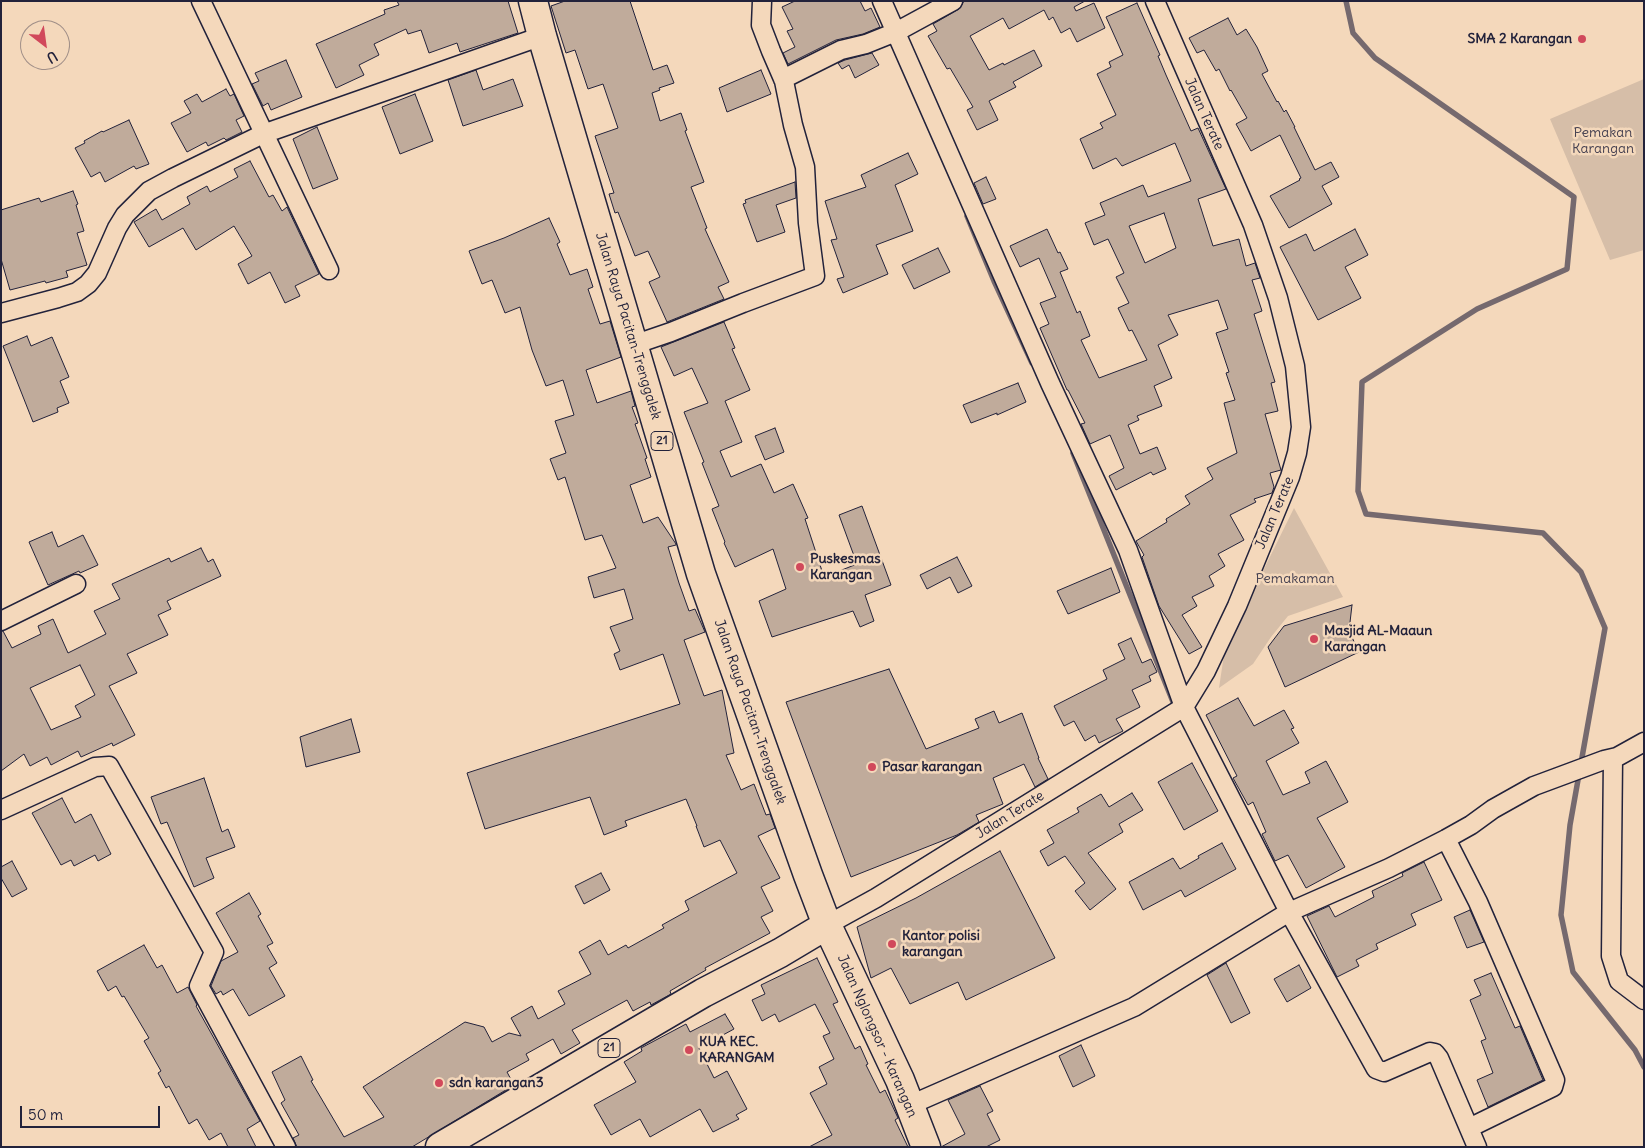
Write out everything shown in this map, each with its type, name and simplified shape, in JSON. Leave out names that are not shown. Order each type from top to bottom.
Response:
[{"type":"highway","name":"Jalan Raya Pacitan-Trenggalek","points":[[533,1],[701,574],[808,875],[828,925]]},
{"type":"highway","name":"21","points":[[440,1147],[703,993],[780,954],[828,925]]},
{"type":"highway","name":"Jalan Nglongsor - Karangan","points":[[828,925],[900,1080],[926,1147]]},
{"type":"street","points":[[201,1],[329,270]]},
{"type":"street","points":[[633,345],[815,276],[808,223],[805,167],[783,79],[761,25],[762,1]]},
{"type":"street","points":[[882,1],[891,34],[1128,550],[1184,707],[1288,912],[1376,1069],[1384,1072],[1430,1052],[1435,1054],[1477,1147]]},
{"type":"street","points":[[783,79],[841,50],[891,34],[953,1]]},
{"type":"street","name":"Jalan Terate","points":[[828,925],[876,898],[1184,707],[1206,671],[1237,606],[1290,477],[1297,454],[1301,427],[1295,366],[1278,298],[1256,234],[1155,1]]},
{"type":"street","points":[[1,313],[77,292],[88,284],[97,273],[117,228],[125,215],[149,191],[263,134],[542,36]]},
{"type":"street","points":[[1,621],[76,584]]},
{"type":"street","points":[[910,1105],[1134,1007],[1288,912],[1389,868],[1446,839],[1519,793],[1540,783],[1608,759],[1644,742]]},
{"type":"street","points":[[1608,759],[1611,956],[1618,981],[1644,1000]]},
{"type":"street","points":[[1,810],[95,767],[109,766],[214,952],[200,986],[286,1147]]},
{"type":"street","points":[[1446,839],[1478,902],[1555,1080],[1553,1087],[1469,1128]]},
{"type":"green space","name":"Pemakan Karangan","points":[[1644,79],[1644,250],[1610,260],[1550,119]]},
{"type":"green space","name":"Pemakaman","points":[[1294,508],[1343,597],[1288,616],[1253,664],[1219,688],[1225,648]]},
{"type":"building","points":[[397,1],[508,1],[518,33],[460,52],[457,43],[429,53],[421,30],[408,34],[406,29],[374,44],[379,55],[359,65],[364,75],[336,88],[316,44],[385,14],[384,10],[399,5]]},
{"type":"building","points":[[565,1],[630,1],[653,70],[667,65],[674,83],[659,88],[660,90],[652,93],[660,121],[681,113],[687,130],[685,131],[704,182],[691,187],[707,228],[705,229],[729,282],[718,287],[724,299],[667,322],[649,282],[660,277],[648,251],[635,256],[618,212],[615,213],[609,194],[614,193],[595,136],[618,128],[603,84],[588,89],[575,50],[566,53],[551,6]]},
{"type":"building","points":[[795,1],[860,1],[865,11],[871,8],[880,27],[863,34],[836,40],[788,64],[783,53],[795,47],[787,31],[793,29],[782,7]]},
{"type":"building","points":[[964,1],[1085,1],[1074,7],[1076,11],[1094,3],[1105,28],[1077,42],[1070,28],[1061,33],[1053,17],[1049,20],[1044,10],[1009,29],[1003,18],[970,36],[989,70],[1003,63],[1004,65],[1034,50],[1042,66],[1013,82],[1016,87],[989,101],[998,120],[977,130],[967,110],[973,107],[950,68],[947,69],[928,36],[937,31],[933,24],[959,9]]},
{"type":"building","points":[[1137,3],[1191,131],[1198,128],[1226,189],[1198,199],[1213,246],[1239,239],[1246,266],[1255,263],[1260,278],[1252,280],[1262,311],[1254,314],[1275,382],[1271,383],[1278,411],[1265,414],[1281,470],[1270,473],[1274,487],[1272,493],[1254,499],[1256,502],[1230,515],[1244,540],[1218,554],[1225,566],[1209,576],[1214,586],[1192,597],[1197,606],[1182,615],[1202,647],[1189,654],[1159,606],[1142,557],[1144,555],[1136,541],[1167,522],[1166,519],[1190,504],[1185,496],[1213,479],[1207,468],[1237,453],[1224,403],[1235,400],[1226,373],[1229,372],[1216,333],[1228,329],[1218,300],[1168,315],[1178,335],[1158,345],[1172,378],[1154,386],[1162,406],[1137,416],[1139,420],[1128,425],[1140,454],[1157,447],[1166,469],[1153,475],[1151,472],[1116,490],[1109,476],[1124,468],[1110,435],[1090,444],[1081,424],[1085,423],[1067,390],[1040,328],[1049,324],[1040,303],[1056,297],[1039,258],[1020,267],[1010,246],[1047,229],[1068,269],[1060,272],[1077,313],[1080,311],[1090,336],[1081,340],[1099,378],[1147,360],[1132,330],[1129,331],[1118,308],[1129,303],[1116,277],[1124,273],[1108,239],[1094,245],[1085,223],[1105,215],[1100,203],[1143,185],[1148,197],[1191,181],[1175,143],[1122,166],[1116,158],[1093,169],[1080,139],[1103,128],[1100,123],[1116,115],[1097,74],[1111,67],[1109,62],[1123,55],[1106,17]],"holes":[[[1164,213],[1176,248],[1145,263],[1129,226]]]},
{"type":"building","points":[[1228,18],[1237,35],[1246,29],[1257,47],[1268,71],[1262,74],[1277,102],[1284,112],[1286,110],[1315,170],[1331,162],[1339,177],[1322,186],[1332,204],[1289,228],[1270,196],[1301,178],[1280,135],[1251,151],[1236,124],[1247,118],[1219,69],[1216,71],[1204,50],[1197,53],[1189,38]]},
{"type":"building","points":[[872,53],[879,65],[855,78],[849,65],[842,69],[838,63],[845,60]]},
{"type":"building","points":[[286,60],[302,97],[271,110],[268,103],[263,106],[252,84],[259,81],[255,73]]},
{"type":"building","points":[[476,70],[483,90],[513,79],[523,106],[463,126],[448,80]]},
{"type":"building","points":[[761,70],[771,94],[727,112],[719,88]]},
{"type":"building","points":[[226,89],[230,96],[234,94],[244,116],[236,120],[242,132],[208,146],[206,142],[187,152],[171,123],[191,113],[184,101],[197,94],[202,102]]},
{"type":"building","points":[[415,94],[433,141],[400,154],[382,107]]},
{"type":"building","points":[[129,120],[149,164],[136,169],[134,166],[105,182],[100,172],[91,177],[75,148],[102,131]]},
{"type":"building","points":[[317,127],[338,179],[313,189],[293,139]]},
{"type":"building","points":[[908,153],[918,174],[895,185],[913,231],[876,245],[888,274],[843,293],[837,279],[844,277],[831,240],[837,239],[825,201],[866,187],[861,175]]},
{"type":"building","points":[[250,161],[269,197],[273,195],[282,211],[287,207],[319,274],[295,286],[300,296],[285,303],[270,272],[248,284],[238,264],[252,256],[234,226],[196,250],[183,228],[149,247],[134,222],[156,209],[162,220],[190,204],[187,197],[207,186],[210,192],[238,177],[234,169]]},
{"type":"building","points":[[986,177],[996,199],[983,204],[974,183]]},
{"type":"building","points":[[795,182],[796,198],[776,205],[785,232],[757,242],[743,204],[746,203],[745,200]]},
{"type":"building","points":[[73,191],[84,231],[77,233],[87,265],[66,271],[68,277],[10,290],[1,259],[1,210],[39,198],[41,202]]},
{"type":"building","points":[[549,218],[560,242],[557,244],[570,275],[587,269],[593,287],[588,289],[600,324],[610,321],[621,357],[586,370],[597,403],[631,391],[635,406],[632,407],[638,423],[635,424],[647,458],[645,459],[651,477],[630,485],[643,523],[658,517],[676,544],[668,547],[679,583],[689,611],[695,609],[705,632],[684,640],[704,696],[722,690],[734,753],[726,755],[741,790],[754,784],[766,815],[770,814],[775,828],[758,836],[780,878],[761,887],[773,911],[761,917],[770,933],[705,968],[706,970],[670,991],[671,994],[651,1005],[650,1002],[633,1011],[627,1000],[572,1030],[580,1043],[561,1054],[553,1039],[526,1054],[529,1060],[507,1072],[514,1085],[412,1147],[297,1147],[293,1138],[299,1135],[281,1103],[285,1100],[272,1072],[301,1056],[313,1080],[311,1081],[344,1137],[384,1117],[363,1087],[465,1022],[484,1027],[492,1042],[509,1033],[521,1036],[511,1018],[532,1006],[538,1019],[565,1004],[558,991],[591,974],[579,952],[600,940],[608,955],[626,945],[628,948],[664,928],[662,925],[689,910],[685,901],[737,873],[720,840],[704,847],[686,799],[625,821],[627,826],[604,835],[590,797],[485,829],[467,773],[680,704],[663,654],[620,670],[614,654],[620,651],[610,627],[633,619],[624,589],[594,598],[588,577],[616,568],[602,535],[585,540],[565,477],[558,480],[550,459],[566,453],[555,421],[574,415],[563,380],[546,386],[532,350],[520,307],[505,313],[492,280],[482,284],[469,251]]},
{"type":"building","points":[[1355,229],[1368,255],[1345,267],[1361,298],[1318,320],[1280,247],[1306,234],[1314,251]]},
{"type":"building","points":[[938,248],[950,272],[914,289],[902,265]]},
{"type":"building","points":[[724,322],[735,348],[732,349],[750,390],[725,401],[742,442],[720,451],[731,477],[761,464],[774,493],[793,484],[808,518],[805,519],[824,577],[857,564],[839,515],[862,506],[891,585],[865,595],[874,621],[860,627],[853,611],[772,637],[759,601],[786,589],[773,549],[735,567],[712,509],[719,506],[684,412],[708,403],[692,368],[674,376],[661,347]]},
{"type":"building","points":[[27,336],[31,346],[52,337],[69,377],[60,381],[69,403],[57,408],[58,412],[33,422],[3,346]]},
{"type":"building","points":[[1018,383],[1026,402],[997,415],[997,413],[971,423],[963,405]]},
{"type":"building","points":[[775,428],[784,452],[765,460],[755,436]]},
{"type":"building","points":[[52,532],[58,547],[83,535],[98,565],[48,585],[29,542]]},
{"type":"building","points":[[201,548],[208,562],[213,559],[221,576],[167,601],[171,609],[158,615],[168,635],[127,654],[137,673],[109,686],[135,735],[113,746],[112,743],[81,757],[78,751],[51,765],[47,757],[30,766],[24,754],[1,771],[1,631],[3,631],[12,648],[41,634],[38,626],[53,619],[68,653],[106,634],[94,611],[120,599],[112,584],[169,558],[171,562]],"holes":[[[80,665],[95,695],[75,706],[81,717],[51,730],[30,688]]]},
{"type":"building","points":[[957,557],[972,586],[958,593],[950,577],[927,589],[920,575]]},
{"type":"building","points":[[1111,568],[1120,592],[1068,614],[1057,591]]},
{"type":"building","name":"Masjid AL-Maaun Karangan","points":[[1352,605],[1349,631],[1359,652],[1285,687],[1268,647],[1284,626]]},
{"type":"building","points":[[1131,638],[1142,663],[1151,659],[1157,672],[1149,676],[1151,681],[1132,690],[1140,707],[1116,719],[1123,731],[1099,743],[1095,735],[1085,741],[1074,721],[1064,726],[1054,706],[1107,679],[1103,670],[1125,659],[1118,644]]},
{"type":"building","name":"Pasar karangan","points":[[889,669],[926,749],[979,728],[975,719],[994,711],[999,723],[1022,713],[1038,758],[1048,779],[1035,787],[1024,764],[993,778],[1003,804],[976,815],[979,822],[957,835],[851,877],[786,702]]},
{"type":"building","points":[[1238,698],[1254,726],[1284,710],[1294,728],[1291,729],[1299,743],[1266,761],[1283,795],[1310,783],[1305,772],[1326,761],[1348,802],[1317,818],[1345,867],[1306,888],[1288,855],[1275,861],[1262,834],[1266,832],[1253,802],[1248,805],[1233,778],[1237,776],[1206,715]]},
{"type":"building","points":[[351,719],[360,752],[306,767],[300,737]]},
{"type":"building","points":[[1192,763],[1218,811],[1184,830],[1158,782]]},
{"type":"building","points":[[204,778],[222,832],[228,829],[235,847],[206,858],[214,878],[194,887],[167,822],[161,824],[151,797]]},
{"type":"building","points":[[1132,793],[1143,810],[1119,824],[1123,832],[1088,853],[1116,889],[1090,910],[1075,891],[1085,883],[1065,856],[1048,866],[1040,851],[1054,843],[1047,830],[1079,812],[1077,808],[1101,794],[1109,807]]},
{"type":"building","points":[[62,798],[75,823],[91,814],[111,854],[98,861],[95,855],[74,866],[71,860],[61,865],[32,813]]},
{"type":"building","points":[[1222,843],[1236,869],[1185,897],[1181,890],[1143,910],[1129,882],[1173,858],[1180,869],[1199,858],[1198,856]]},
{"type":"building","points":[[1000,851],[1055,958],[966,1000],[958,982],[910,1004],[891,968],[871,978],[857,927],[916,898]]},
{"type":"building","points":[[12,861],[27,889],[12,897],[1,878],[1,867]]},
{"type":"building","points":[[1424,862],[1442,900],[1411,914],[1416,925],[1376,944],[1378,949],[1356,960],[1359,966],[1337,977],[1307,916],[1329,906],[1335,917],[1374,897],[1372,891],[1403,876],[1402,873]]},
{"type":"building","points":[[601,873],[610,890],[584,904],[575,886]]},
{"type":"building","points":[[249,893],[261,914],[258,916],[273,943],[267,946],[277,963],[269,968],[285,996],[249,1016],[233,989],[223,995],[221,991],[216,994],[211,986],[221,961],[238,952],[216,913]]},
{"type":"building","points":[[1470,910],[1484,942],[1467,948],[1454,917]]},
{"type":"building","points":[[144,945],[157,968],[162,965],[177,993],[188,987],[196,1006],[260,1121],[247,1129],[256,1147],[228,1147],[221,1133],[209,1140],[197,1119],[189,1124],[169,1086],[166,1088],[158,1073],[161,1071],[144,1041],[149,1038],[124,996],[122,997],[116,986],[108,991],[97,971]]},
{"type":"building","points":[[817,958],[838,1002],[833,1004],[855,1049],[860,1046],[868,1064],[866,1065],[880,1093],[885,1090],[898,1118],[895,1120],[908,1147],[809,1147],[832,1135],[810,1093],[827,1084],[819,1067],[834,1059],[823,1036],[830,1033],[815,1004],[779,1022],[775,1014],[762,1021],[752,1000],[765,994],[761,985]]},
{"type":"building","points":[[1226,963],[1250,1013],[1231,1023],[1207,975]]},
{"type":"building","points":[[1299,965],[1311,988],[1287,1002],[1274,979]]},
{"type":"building","points":[[1491,973],[1515,1028],[1520,1026],[1543,1080],[1488,1107],[1477,1080],[1493,1073],[1481,1041],[1486,1039],[1470,1000],[1481,995],[1474,980]]},
{"type":"building","points":[[725,1014],[734,1029],[699,1048],[714,1078],[727,1071],[747,1109],[736,1115],[739,1119],[713,1132],[700,1109],[650,1137],[640,1119],[611,1135],[594,1105],[636,1082],[624,1062],[642,1051],[641,1048],[686,1024],[690,1032]]},
{"type":"building","points":[[1081,1045],[1095,1076],[1073,1087],[1059,1056]]},
{"type":"building","points":[[980,1086],[993,1111],[987,1114],[1000,1140],[986,1147],[941,1147],[965,1134],[948,1100]]},
{"type":"waterway","points":[[1346,1],[1353,33],[1375,58],[1574,197],[1567,269],[1477,309],[1362,382],[1358,491],[1366,514],[1543,533],[1581,572],[1605,628],[1570,825],[1561,915],[1573,972],[1635,1050],[1644,1067]]},
{"type":"waterway","points":[[967,216],[994,281],[1032,363]]},
{"type":"waterway","points":[[1073,453],[1173,702]]},
{"type":"place","name":"SMA 2 Karangan","points":[[1582,39]]},
{"type":"place","name":"Puskesmas Karangan","points":[[800,567]]},
{"type":"place","name":"Masjid AL-Maaun Karangan","points":[[1314,639]]},
{"type":"place","name":"Pasar karangan","points":[[872,767]]},
{"type":"place","name":"Kantor polisi karangan","points":[[892,944]]},
{"type":"place","name":"KUA KEC. KARANGAM","points":[[689,1050]]},
{"type":"place","name":"sdn karangan3","points":[[439,1083]]}]
